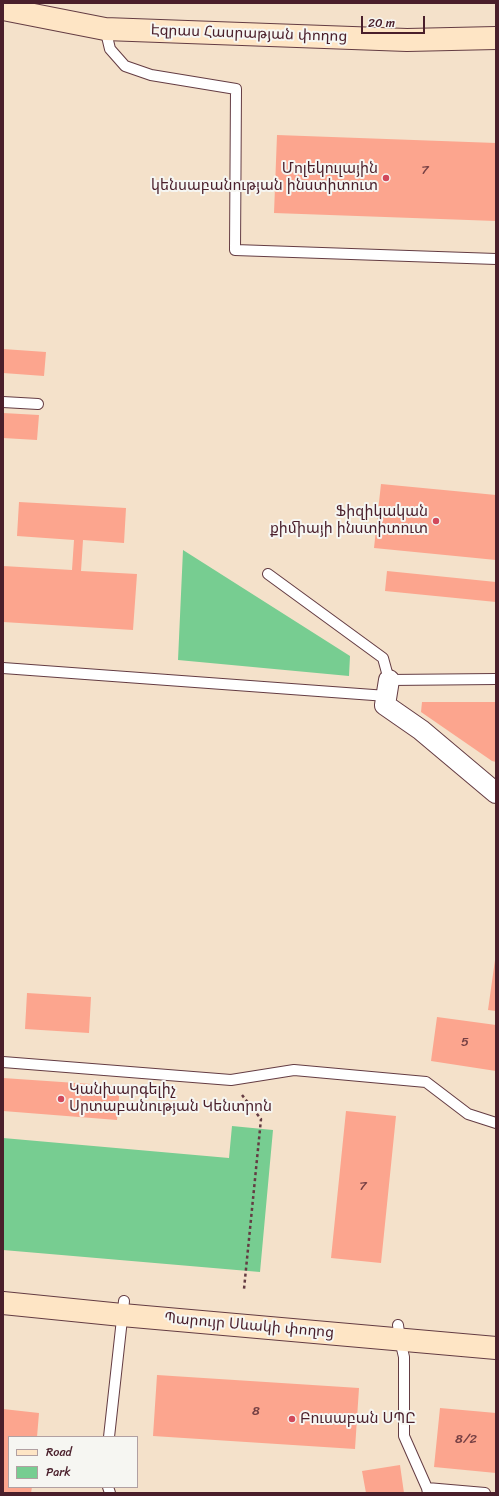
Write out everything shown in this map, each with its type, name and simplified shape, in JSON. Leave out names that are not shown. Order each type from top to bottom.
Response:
[{"type":"street","name":"Էզրաս Հասրաթյան փողոց","points":[[14,3],[104,26],[428,30],[496,29]]},
{"type":"street","name":"Էզրաս Հասրաթյան փողոց","points":[[3,9],[104,26],[407,40],[496,38]]},
{"type":"street","points":[[388,688],[385,705],[421,730],[496,793]]},
{"type":"street","name":"Պարույր Սևակի փողոց","points":[[3,1289],[123,1308]]},
{"type":"street","name":"Պարույր Սևակի փողոց","points":[[3,1303],[123,1308],[399,1333],[496,1348]]},
{"type":"street","name":"Պարույր Սևակի փողոց","points":[[399,1333],[496,1333]]},
{"type":"lane","points":[[104,26],[110,49],[125,66],[151,75],[236,89],[235,250],[496,259]]},
{"type":"lane","points":[[3,402],[38,404]]},
{"type":"lane","points":[[268,574],[383,658],[388,688]]},
{"type":"lane","points":[[3,668],[388,688],[496,679]]},
{"type":"lane","points":[[3,1062],[231,1080],[294,1070],[426,1082],[468,1114],[496,1123]]},
{"type":"lane","points":[[109,1436],[123,1308]]},
{"type":"lane","points":[[399,1333],[404,1357],[404,1436],[428,1491],[485,1493]]},
{"type":"path","points":[[231,1080],[261,1119],[244,1289]]},
{"type":"green space","points":[[183,550],[350,656],[349,676],[178,660]]},
{"type":"green space","points":[[232,1126],[273,1130],[260,1272],[3,1250],[3,1138],[229,1158]]},
{"type":"building","name":"Մոլեկուլային կենսաբանության ինստիտուտ","points":[[277,135],[496,143],[496,221],[274,213]]},
{"type":"building","points":[[3,349],[46,352],[44,376],[3,373]]},
{"type":"building","points":[[3,413],[39,415],[37,440],[3,438]]},
{"type":"building","name":"Ֆիզիկական քիմիայի ինստիտուտ","points":[[381,484],[496,495],[496,560],[374,548]]},
{"type":"building","points":[[19,502],[126,508],[124,543],[83,540],[81,571],[137,574],[133,630],[3,622],[3,566],[72,570],[74,540],[17,536]]},
{"type":"building","points":[[387,571],[496,582],[496,602],[385,591]]},
{"type":"building","points":[[422,702],[496,702],[496,762],[492,761],[421,712]]},
{"type":"building","points":[[496,960],[496,1011],[488,1010]]},
{"type":"building","points":[[27,993],[91,997],[89,1033],[25,1029]]},
{"type":"building","points":[[437,1017],[496,1025],[496,1071],[431,1061]]},
{"type":"building","name":"Կանխարգելիչ Սրտաբանության Կենտրոն","points":[[3,1078],[120,1086],[117,1120],[3,1111]]},
{"type":"building","points":[[346,1111],[396,1116],[381,1263],[331,1258]]},
{"type":"building","points":[[157,1375],[359,1388],[355,1449],[153,1436]]},
{"type":"building","points":[[440,1408],[496,1413],[496,1473],[434,1467]]},
{"type":"building","points":[[3,1409],[39,1413],[37,1436],[8,1436],[8,1488],[32,1488],[31,1493],[3,1493]]},
{"type":"building","points":[[400,1465],[404,1493],[366,1493],[362,1471]]},
{"type":"place","name":"Մոլեկուլային կենսաբանության ինստիտուտ","points":[[386,178]]},
{"type":"place","name":"Ֆիզիկական քիմիայի ինստիտուտ","points":[[436,521]]},
{"type":"place","name":"Կանխարգելիչ Սրտաբանության Կենտրոն","points":[[61,1099]]},
{"type":"place","name":"Բուսաբան ՍՊԸ","points":[[292,1419]]}]
